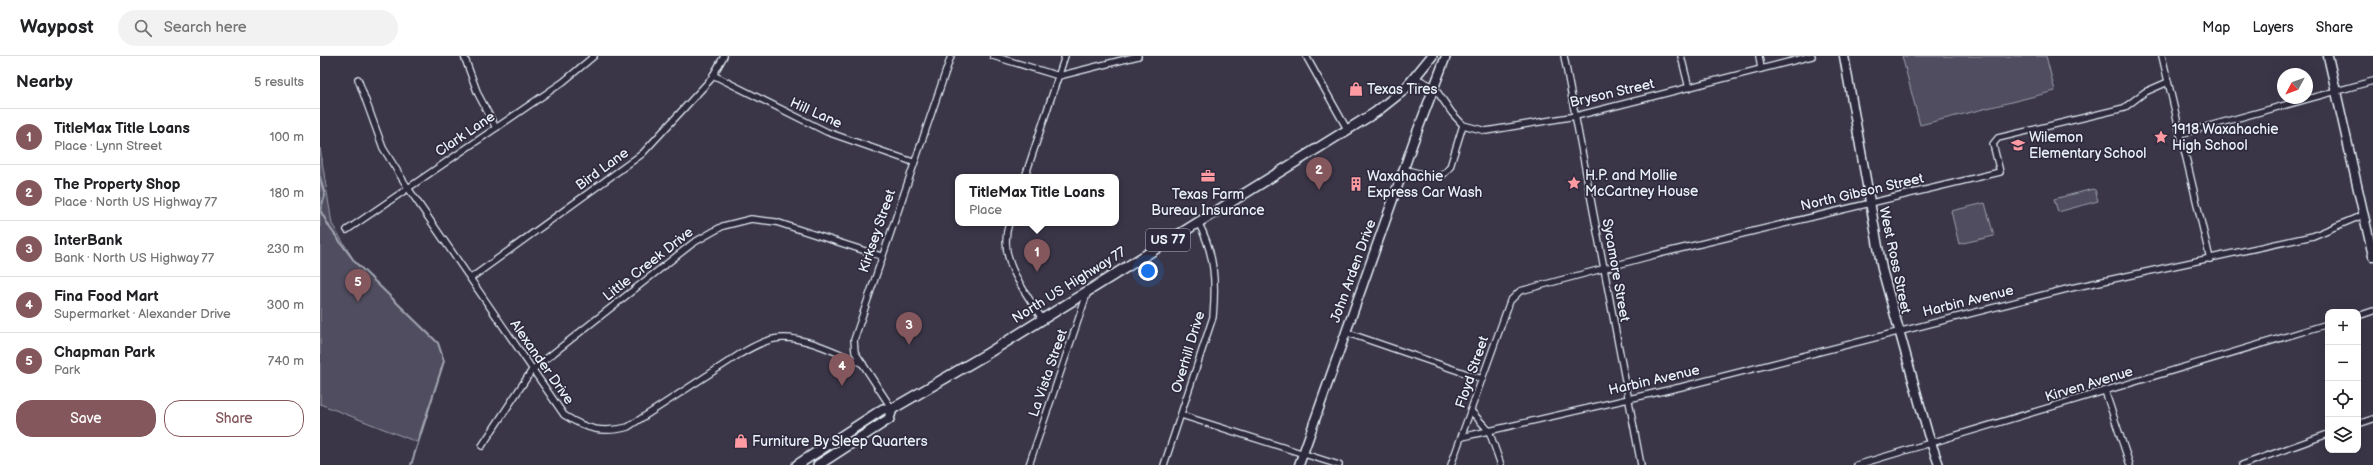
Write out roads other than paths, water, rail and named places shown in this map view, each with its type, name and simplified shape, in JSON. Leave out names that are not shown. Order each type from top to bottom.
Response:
[{"type":"main road","name":"North US Highway 77","points":[[797,465],[883,409],[892,409],[1042,319],[1391,101],[1416,78],[1432,56]]},
{"type":"main road","name":"North US Highway 77","points":[[818,465],[888,419],[892,409]]},
{"type":"street","points":[[464,56],[478,94],[496,128]]},
{"type":"street","name":"Clark Lane","points":[[347,230],[563,82],[593,56]]},
{"type":"street","name":"Bird Lane","points":[[471,278],[628,166],[672,123],[713,75],[724,56]]},
{"type":"street","name":"Kirksey Street","points":[[892,409],[855,352],[854,340],[913,162],[951,56]]},
{"type":"street","points":[[993,56],[1059,76],[1138,56]]},
{"type":"street","points":[[1026,174],[1066,56]]},
{"type":"street","points":[[1306,56],[1347,129]]},
{"type":"street","points":[[1434,87],[1446,56]]},
{"type":"street","name":"Sycamore Street","points":[[1564,56],[1627,398],[1641,465]]},
{"type":"street","points":[[1681,56],[1690,88]]},
{"type":"street","points":[[1758,56],[1761,69]]},
{"type":"street","name":"Bryson Street","points":[[1463,125],[1486,131],[1576,116],[1812,56]]},
{"type":"street","name":"West Ross Street","points":[[1844,56],[1882,269],[1898,331],[1939,465]]},
{"type":"street","points":[[2162,56],[2210,259]]},
{"type":"street","points":[[2328,56],[2373,256]]},
{"type":"street","name":"Hill Lane","points":[[713,75],[827,132],[913,162]]},
{"type":"street","points":[[1404,169],[1434,176],[1444,174],[1450,167],[1463,125],[1448,109],[1434,87],[1416,78]]},
{"type":"street","name":"Alexander Drive","points":[[358,79],[380,141],[408,188],[564,415],[581,426],[611,431],[628,427],[740,354],[759,343],[774,338],[785,338],[828,349],[863,364]]},
{"type":"street","points":[[2180,134],[2373,81]]},
{"type":"street","name":"North Gibson Street","points":[[1520,291],[1603,268],[2000,172],[1994,141],[2124,108],[2144,92],[2168,82]]},
{"type":"street","name":"John Arden Drive","points":[[1299,465],[1345,332],[1434,87]]},
{"type":"street","name":"Harbin Avenue","points":[[1462,437],[1627,398],[1681,387],[2071,288],[2313,236],[2363,215]]},
{"type":"street","name":"Little Creek Drive","points":[[482,446],[532,370],[693,243],[734,222],[751,219],[776,222],[881,256]]},
{"type":"street","name":"Overhill Drive","points":[[1164,465],[1213,317],[1215,293],[1214,266],[1204,233],[1198,222]]},
{"type":"street","points":[[1008,226],[1005,246],[1010,263],[1042,319]]},
{"type":"street","name":"La Vista Street","points":[[1029,465],[1089,290]]},
{"type":"street","name":"Floyd Street","points":[[1451,465],[1510,301],[1520,291]]},
{"type":"street","points":[[2361,315],[2373,311]]},
{"type":"street","name":"Kirven Avenue","points":[[1857,465],[1932,444],[2325,325]]},
{"type":"street","points":[[1345,332],[1482,379]]},
{"type":"street","points":[[2105,391],[2130,465]]},
{"type":"street","points":[[1471,410],[1489,431],[1501,465]]},
{"type":"street","points":[[1181,415],[1339,465]]},
{"type":"street","points":[[2361,423],[2373,420]]},
{"type":"street","points":[[2242,465],[2325,435]]},
{"type":"waterway","points":[[320,177],[325,196],[320,210],[330,228],[355,262],[438,343],[444,361],[411,465]]},
{"type":"place","name":"Texas Tires","points":[[1356,89]]},
{"type":"place","name":"1918 Waxahachie High School","points":[[2161,137]]},
{"type":"place","name":"Wilemon Elementary School","points":[[2018,145]]},
{"type":"place","name":"Texas Farm Bureau Insurance","points":[[1208,176]]},
{"type":"place","name":"H.P. and Mollie McCartney House","points":[[1574,183]]},
{"type":"place","name":"Waxahachie Express Car Wash","points":[[1356,184]]},
{"type":"place","name":"The Property Shop","points":[[1319,190]]},
{"type":"place","name":"TitleMax Title Loans","points":[[1037,272]]},
{"type":"place","name":"Chapman Park","points":[[358,302]]},
{"type":"place","name":"InterBank","points":[[909,345]]},
{"type":"place","name":"Fina Food Mart","points":[[842,386]]},
{"type":"place","name":"Furniture By Sleep Quarters","points":[[741,441]]}]
